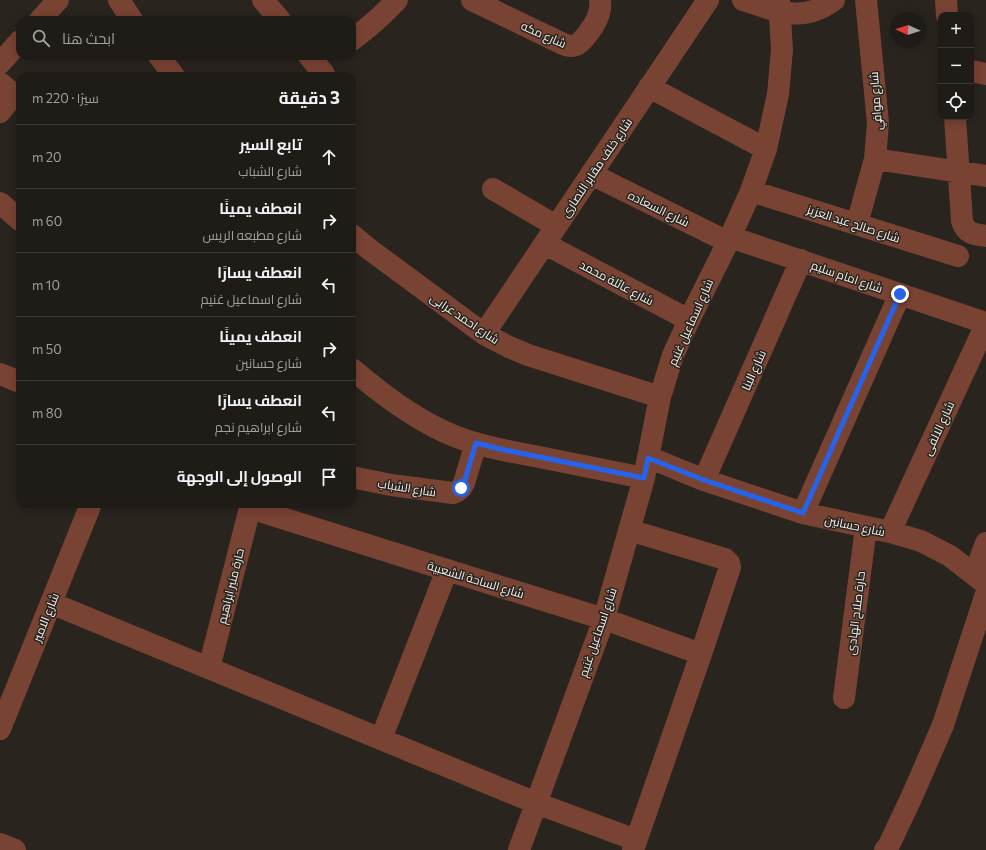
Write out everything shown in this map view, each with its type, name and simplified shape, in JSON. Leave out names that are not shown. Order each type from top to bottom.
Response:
[{"type":"street","points":[[44,16],[58,0]]},
{"type":"street","points":[[119,0],[129,16]]},
{"type":"street","points":[[263,0],[277,16]]},
{"type":"street","points":[[356,37],[371,26],[397,0]]},
{"type":"street","points":[[472,0],[505,8]]},
{"type":"street","name":"شارع مكه","points":[[505,8],[566,45],[571,46],[577,45],[581,42],[596,21],[601,5],[600,0]]},
{"type":"street","name":"شارع خلف مقابر النصارى","points":[[484,334],[708,0]]},
{"type":"street","points":[[743,0],[779,6],[791,14],[814,12],[834,0]]},
{"type":"street","name":"شارع موافي","points":[[856,224],[875,159],[878,123],[866,0]]},
{"type":"street","points":[[946,0],[947,12]]},
{"type":"street","name":"شارع اسماعيل غنيم","points":[[519,850],[604,619],[646,468],[660,397],[673,355],[729,240],[751,191],[766,149],[778,94],[782,50],[779,6]]},
{"type":"street","points":[[0,63],[16,45]]},
{"type":"street","points":[[162,60],[171,72]]},
{"type":"street","points":[[315,60],[327,69]]},
{"type":"street","points":[[974,72],[986,74]]},
{"type":"street","points":[[649,87],[766,149]]},
{"type":"street","points":[[0,112],[11,92]]},
{"type":"street","points":[[955,120],[963,226],[971,233],[986,236]]},
{"type":"street","points":[[875,159],[986,176]]},
{"type":"street","name":"شارع السعاده","points":[[591,174],[729,240]]},
{"type":"street","name":"شارع عائلة محمد","points":[[493,190],[550,235],[689,320]]},
{"type":"street","name":"شارع صالح عبد العزيز","points":[[751,191],[958,256]]},
{"type":"street","points":[[0,203],[16,217]]},
{"type":"street","name":"شارع احمد عرابى","points":[[356,238],[484,334],[528,355],[660,397]]},
{"type":"street","name":"شارع امام سليم","points":[[729,240],[801,260],[986,323]]},
{"type":"street","name":"شارع البنا","points":[[704,480],[801,260]]},
{"type":"street","points":[[803,513],[900,294]]},
{"type":"street","name":"شارع الالفى","points":[[890,532],[986,323]]},
{"type":"street","name":"شارع حسانين","points":[[356,372],[385,396],[414,416],[446,432],[476,443],[500,449],[646,468],[704,480],[803,513],[890,532],[921,541],[950,556],[980,580]]},
{"type":"street","points":[[0,374],[16,380]]},
{"type":"street","name":"شارع الشباب","points":[[356,478],[391,486],[452,493],[458,492],[464,483],[476,443]]},
{"type":"street","name":"شارع الامير","points":[[0,729],[89,508]]},
{"type":"street","name":"حارة منير ابراهيم","points":[[209,668],[250,508]]},
{"type":"street","name":"شارع الساحة الشعبية","points":[[257,508],[604,619],[701,654]]},
{"type":"street","name":"حارة صلاح الهادى","points":[[844,698],[866,527]]},
{"type":"street","points":[[51,603],[536,803],[634,845],[730,567],[729,563],[725,559],[629,530]]},
{"type":"street","points":[[980,580],[986,543]]},
{"type":"street","points":[[381,739],[447,570]]},
{"type":"street","points":[[893,848],[943,725],[986,594]]},
{"type":"street","points":[[0,844],[15,850]]},
{"type":"route","points":[[461,488],[464,483],[476,443],[644,478],[648,458],[704,480],[803,513],[900,294]]}]
